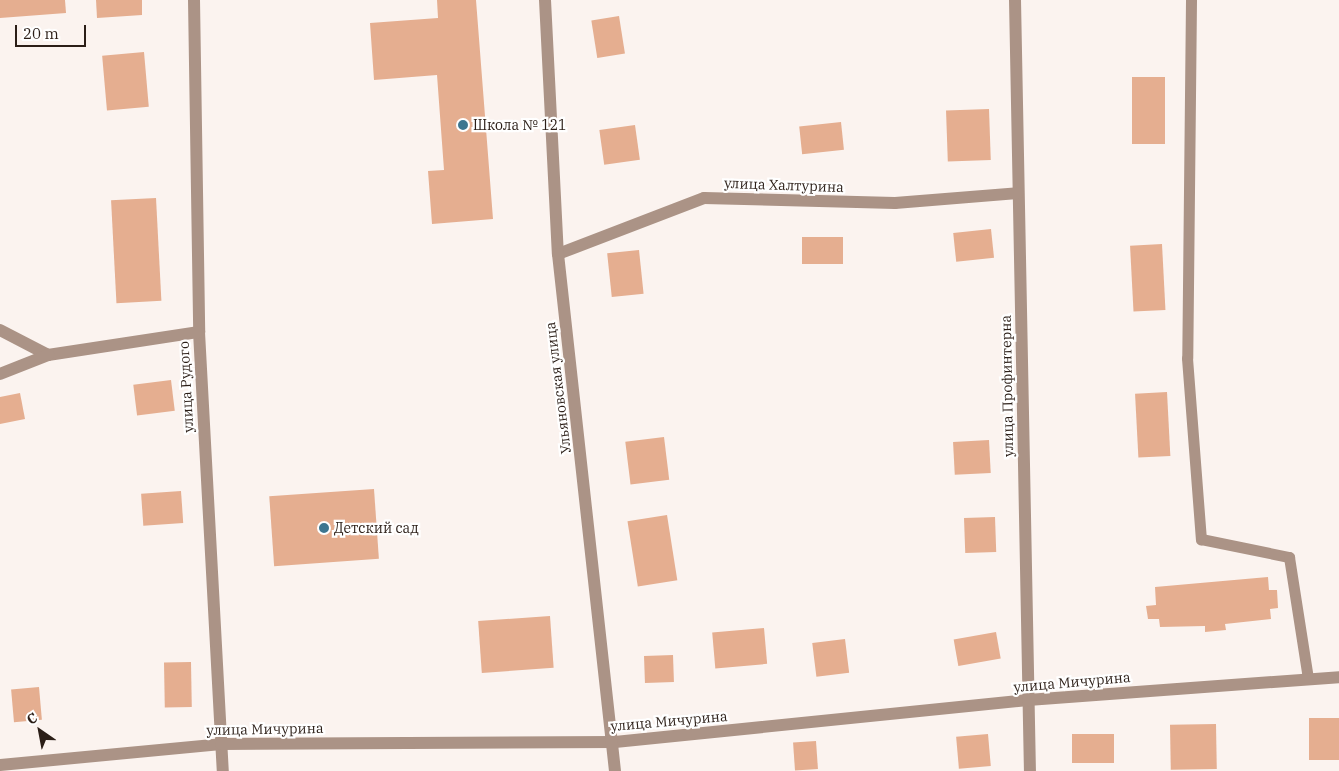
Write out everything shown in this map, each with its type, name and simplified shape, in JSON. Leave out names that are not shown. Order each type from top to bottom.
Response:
[{"type":"street","name":"улица Рудого","points":[[194,0],[198,332],[223,771]]},
{"type":"street","name":"Ульяновская улица","points":[[545,0],[558,254],[614,742],[615,771]]},
{"type":"street","name":"улица Профинтерна","points":[[1015,0],[1030,771]]},
{"type":"street","name":"улица Халтурина","points":[[558,254],[704,198],[895,203],[1018,193]]},
{"type":"street","points":[[0,330],[48,355]]},
{"type":"street","points":[[0,374],[48,355],[198,332]]},
{"type":"street","name":"улица Мичурина","points":[[0,765],[220,744],[614,742],[1028,700],[1339,677]]},
{"type":"lane","points":[[1191,0],[1187,358],[1201,539],[1289,558],[1308,678]]},
{"type":"building","points":[[0,0],[65,0],[66,13],[0,18]]},
{"type":"building","points":[[96,0],[142,0],[142,15],[97,18]]},
{"type":"building","name":"Школа № 121","points":[[437,0],[476,0],[493,219],[432,224],[428,171],[444,170],[437,75],[374,80],[370,23],[438,18]]},
{"type":"building","points":[[619,16],[625,54],[597,58],[591,20]]},
{"type":"building","points":[[144,52],[149,107],[107,110],[102,56]]},
{"type":"building","points":[[1132,77],[1165,77],[1165,144],[1132,144]]},
{"type":"building","points":[[989,109],[991,160],[948,161],[946,111]]},
{"type":"building","points":[[841,122],[844,150],[802,154],[799,126]]},
{"type":"building","points":[[635,125],[640,160],[604,165],[599,130]]},
{"type":"building","points":[[156,198],[161,301],[116,303],[111,200]]},
{"type":"building","points":[[991,229],[994,258],[956,262],[953,233]]},
{"type":"building","points":[[802,237],[843,237],[843,264],[802,264]]},
{"type":"building","points":[[1162,244],[1165,310],[1133,312],[1130,246]]},
{"type":"building","points":[[639,250],[644,294],[612,297],[607,253]]},
{"type":"building","points":[[171,380],[175,411],[137,415],[133,385]]},
{"type":"building","points":[[1167,392],[1170,456],[1138,458],[1135,394]]},
{"type":"building","points":[[20,393],[25,419],[0,424],[0,397]]},
{"type":"building","points":[[664,437],[669,480],[631,484],[625,442]]},
{"type":"building","points":[[989,440],[991,473],[955,475],[953,442]]},
{"type":"building","name":"Детский сад","points":[[374,489],[379,559],[274,566],[269,496]]},
{"type":"building","points":[[181,491],[183,523],[143,526],[141,494]]},
{"type":"building","points":[[667,515],[677,580],[638,586],[627,521]]},
{"type":"building","points":[[995,517],[996,552],[965,553],[964,518]]},
{"type":"building","points":[[1268,577],[1269,590],[1277,590],[1278,608],[1270,609],[1271,619],[1225,624],[1226,630],[1205,632],[1205,626],[1160,627],[1159,619],[1148,619],[1146,606],[1156,605],[1155,587]]},
{"type":"building","points":[[550,616],[554,668],[482,673],[478,621]]},
{"type":"building","points":[[764,628],[767,664],[715,668],[712,633]]},
{"type":"building","points":[[996,632],[1001,659],[958,666],[954,639]]},
{"type":"building","points":[[845,639],[849,673],[816,677],[812,643]]},
{"type":"building","points":[[673,655],[674,682],[645,683],[644,656]]},
{"type":"building","points":[[164,662],[191,662],[192,707],[165,707]]},
{"type":"building","points":[[39,687],[42,720],[14,722],[11,689]]},
{"type":"building","points":[[1309,718],[1339,718],[1339,760],[1309,760]]},
{"type":"building","points":[[1216,724],[1217,769],[1171,770],[1170,725]]},
{"type":"building","points":[[988,734],[991,766],[959,769],[956,737]]},
{"type":"building","points":[[1072,734],[1114,734],[1114,763],[1072,763]]},
{"type":"building","points":[[816,741],[818,769],[795,771],[793,743]]},
{"type":"place","name":"Школа № 121","points":[[463,125]]},
{"type":"place","name":"Детский сад","points":[[324,528]]}]
